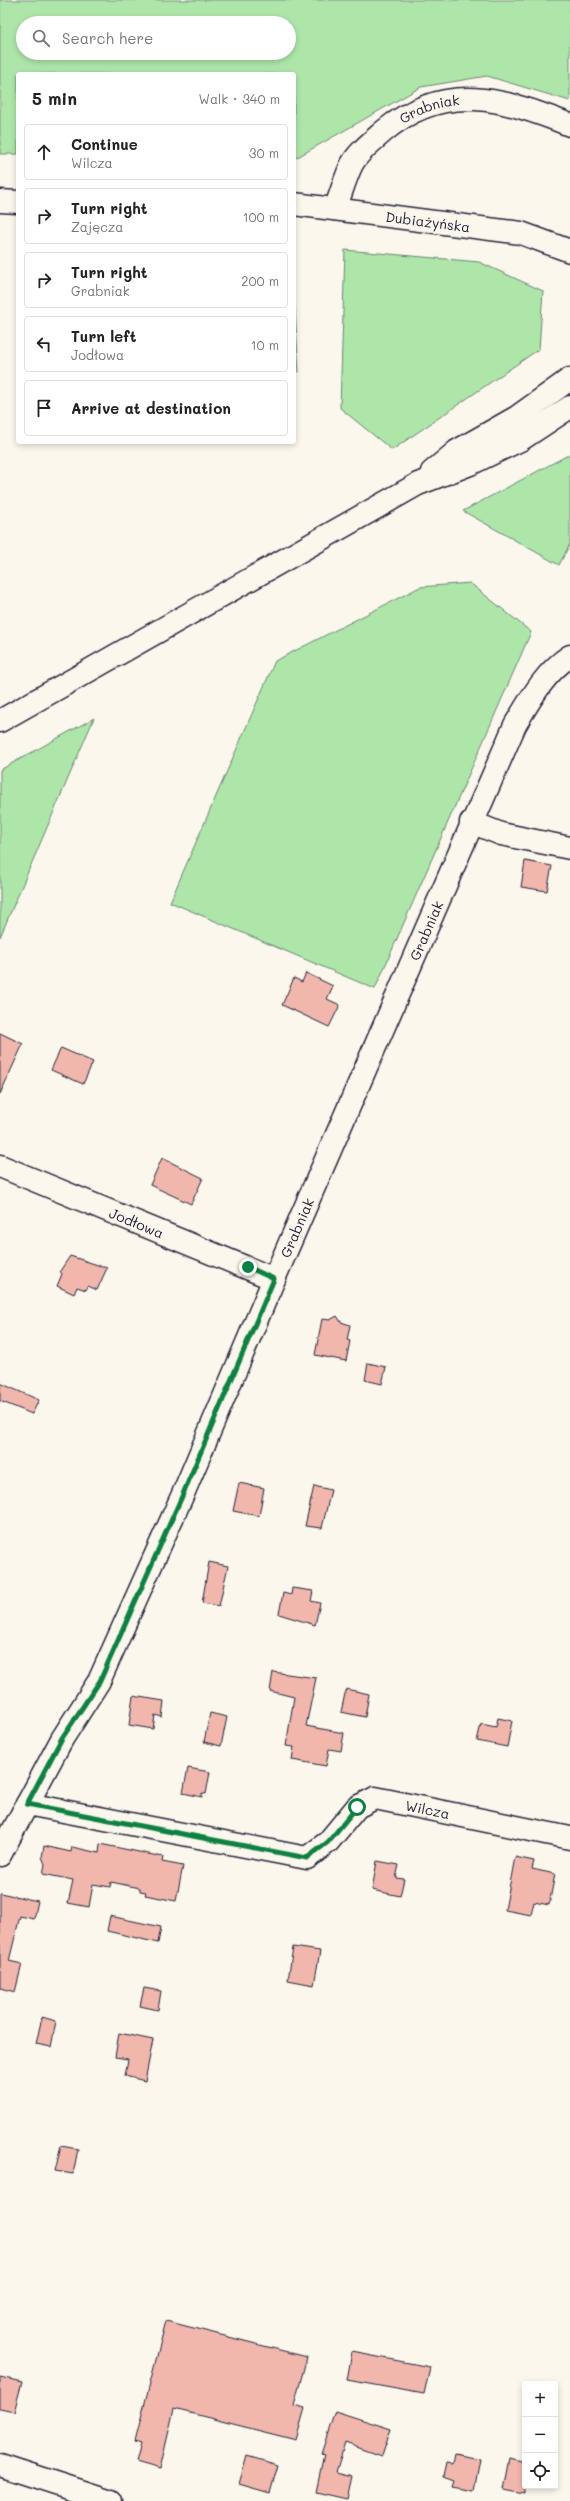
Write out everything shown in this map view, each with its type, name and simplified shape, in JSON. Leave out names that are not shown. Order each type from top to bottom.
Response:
[{"type":"street","name":"Grabniak","points":[[335,209],[353,162],[372,141],[399,118],[429,105],[463,98],[508,102],[570,125]]},
{"type":"street","points":[[0,201],[16,202]]},
{"type":"street","name":"Dubiażyńska","points":[[296,204],[521,233],[567,253]]},
{"type":"street","points":[[418,484],[457,451],[517,417],[570,379]]},
{"type":"street","points":[[0,720],[418,484],[470,464],[520,440],[570,407]]},
{"type":"street","name":"Grabniak","points":[[0,1855],[62,1738],[100,1681],[183,1494],[471,822],[515,725],[534,694],[557,665],[570,656]]},
{"type":"street","points":[[471,822],[500,834],[570,848]]},
{"type":"street","name":"Jodłowa","points":[[0,1166],[274,1279]]},
{"type":"street","name":"Wilcza","points":[[27,1804],[307,1858],[328,1842],[357,1807],[375,1798],[570,1838]]},
{"type":"street","points":[[0,2465],[111,2501]]},
{"type":"green space","points":[[0,0],[570,0],[570,101],[487,76],[421,87],[296,158],[296,72],[16,72],[16,154],[0,154]]},
{"type":"green space","points":[[345,250],[479,262],[543,291],[539,349],[392,450],[340,408]]},
{"type":"green space","points":[[296,326],[299,372],[296,371]]},
{"type":"green space","points":[[570,454],[570,544],[559,565],[463,511]]},
{"type":"green space","points":[[470,583],[531,632],[375,989],[170,902],[275,661],[420,587]]},
{"type":"green space","points":[[94,718],[0,937],[0,770]]},
{"type":"building","points":[[525,861],[552,866],[547,891],[521,887]]},
{"type":"building","points":[[306,973],[333,986],[327,999],[340,1005],[329,1027],[282,1005],[294,978],[302,982]]},
{"type":"building","points":[[0,1033],[23,1044],[0,1094]]},
{"type":"building","points":[[61,1048],[93,1062],[83,1084],[51,1070]]},
{"type":"building","points":[[162,1158],[203,1178],[191,1204],[150,1185]]},
{"type":"building","points":[[70,1256],[107,1268],[97,1290],[88,1286],[86,1290],[77,1287],[74,1294],[57,1286],[62,1274],[60,1271]]},
{"type":"building","points":[[337,1316],[341,1322],[350,1325],[347,1340],[350,1341],[346,1361],[315,1355],[322,1319],[330,1320]]},
{"type":"building","points":[[368,1363],[386,1367],[382,1384],[365,1380]]},
{"type":"building","points":[[0,1383],[39,1400],[32,1414],[0,1401]]},
{"type":"building","points":[[239,1483],[264,1488],[259,1516],[233,1511]]},
{"type":"building","points":[[314,1486],[331,1490],[322,1528],[305,1526]]},
{"type":"building","points":[[209,1562],[228,1566],[219,1606],[202,1603]]},
{"type":"building","points":[[292,1588],[313,1591],[311,1601],[320,1603],[315,1625],[279,1614],[283,1593],[291,1595]]},
{"type":"building","points":[[273,1672],[316,1678],[306,1726],[344,1733],[341,1751],[329,1749],[326,1766],[292,1760],[294,1747],[286,1746],[294,1697],[270,1691]]},
{"type":"building","points":[[346,1689],[369,1694],[365,1717],[341,1712]]},
{"type":"building","points":[[133,1696],[164,1701],[162,1717],[155,1715],[153,1729],[129,1725]]},
{"type":"building","points":[[210,1713],[227,1717],[221,1746],[204,1742]]},
{"type":"building","points":[[498,1718],[512,1721],[507,1747],[477,1741],[481,1724],[496,1727]]},
{"type":"building","points":[[188,1768],[210,1772],[206,1794],[202,1793],[202,1797],[183,1793]]},
{"type":"building","points":[[100,1844],[163,1857],[162,1862],[183,1866],[176,1901],[145,1895],[146,1892],[140,1891],[140,1888],[111,1882],[110,1887],[93,1884],[89,1907],[68,1903],[73,1880],[43,1874],[45,1864],[42,1857],[44,1846],[71,1852],[72,1847],[99,1853]]},
{"type":"building","points":[[515,1857],[534,1861],[532,1869],[555,1874],[549,1905],[534,1902],[531,1915],[505,1910]]},
{"type":"building","points":[[377,1861],[399,1865],[396,1878],[404,1879],[400,1896],[372,1890]]},
{"type":"building","points":[[0,1893],[38,1901],[34,1919],[20,1916],[9,1961],[22,1964],[15,1992],[0,1988]]},
{"type":"building","points":[[110,1916],[161,1927],[158,1943],[107,1931]]},
{"type":"building","points":[[293,1947],[320,1951],[314,1985],[288,1980]]},
{"type":"building","points":[[144,1988],[161,1991],[158,2010],[140,2006]]},
{"type":"building","points":[[42,2017],[56,2021],[51,2047],[36,2044]]},
{"type":"building","points":[[119,2033],[153,2040],[145,2081],[125,2076],[128,2059],[115,2057]]},
{"type":"building","points":[[61,2146],[78,2149],[73,2174],[55,2171]]},
{"type":"building","points":[[166,2321],[307,2357],[294,2405],[305,2408],[296,2440],[174,2409],[160,2469],[136,2462],[141,2443],[135,2441]]},
{"type":"building","points":[[352,2352],[430,2367],[424,2394],[347,2380]]},
{"type":"building","points":[[0,2377],[22,2382],[14,2412],[0,2409]]},
{"type":"building","points":[[335,2411],[391,2429],[382,2456],[345,2443],[336,2472],[352,2476],[347,2499],[316,2492],[324,2455],[321,2454]]},
{"type":"building","points":[[454,2454],[480,2459],[474,2491],[452,2487],[454,2481],[443,2477],[446,2463],[452,2464]]},
{"type":"building","points":[[247,2456],[278,2465],[270,2493],[239,2484]]},
{"type":"building","points":[[510,2458],[522,2461],[522,2489],[525,2489],[525,2494],[504,2490]]},
{"type":"route","points":[[248,1267],[274,1279],[183,1494],[100,1681],[62,1738],[27,1804],[307,1858],[328,1842],[357,1807]]}]
